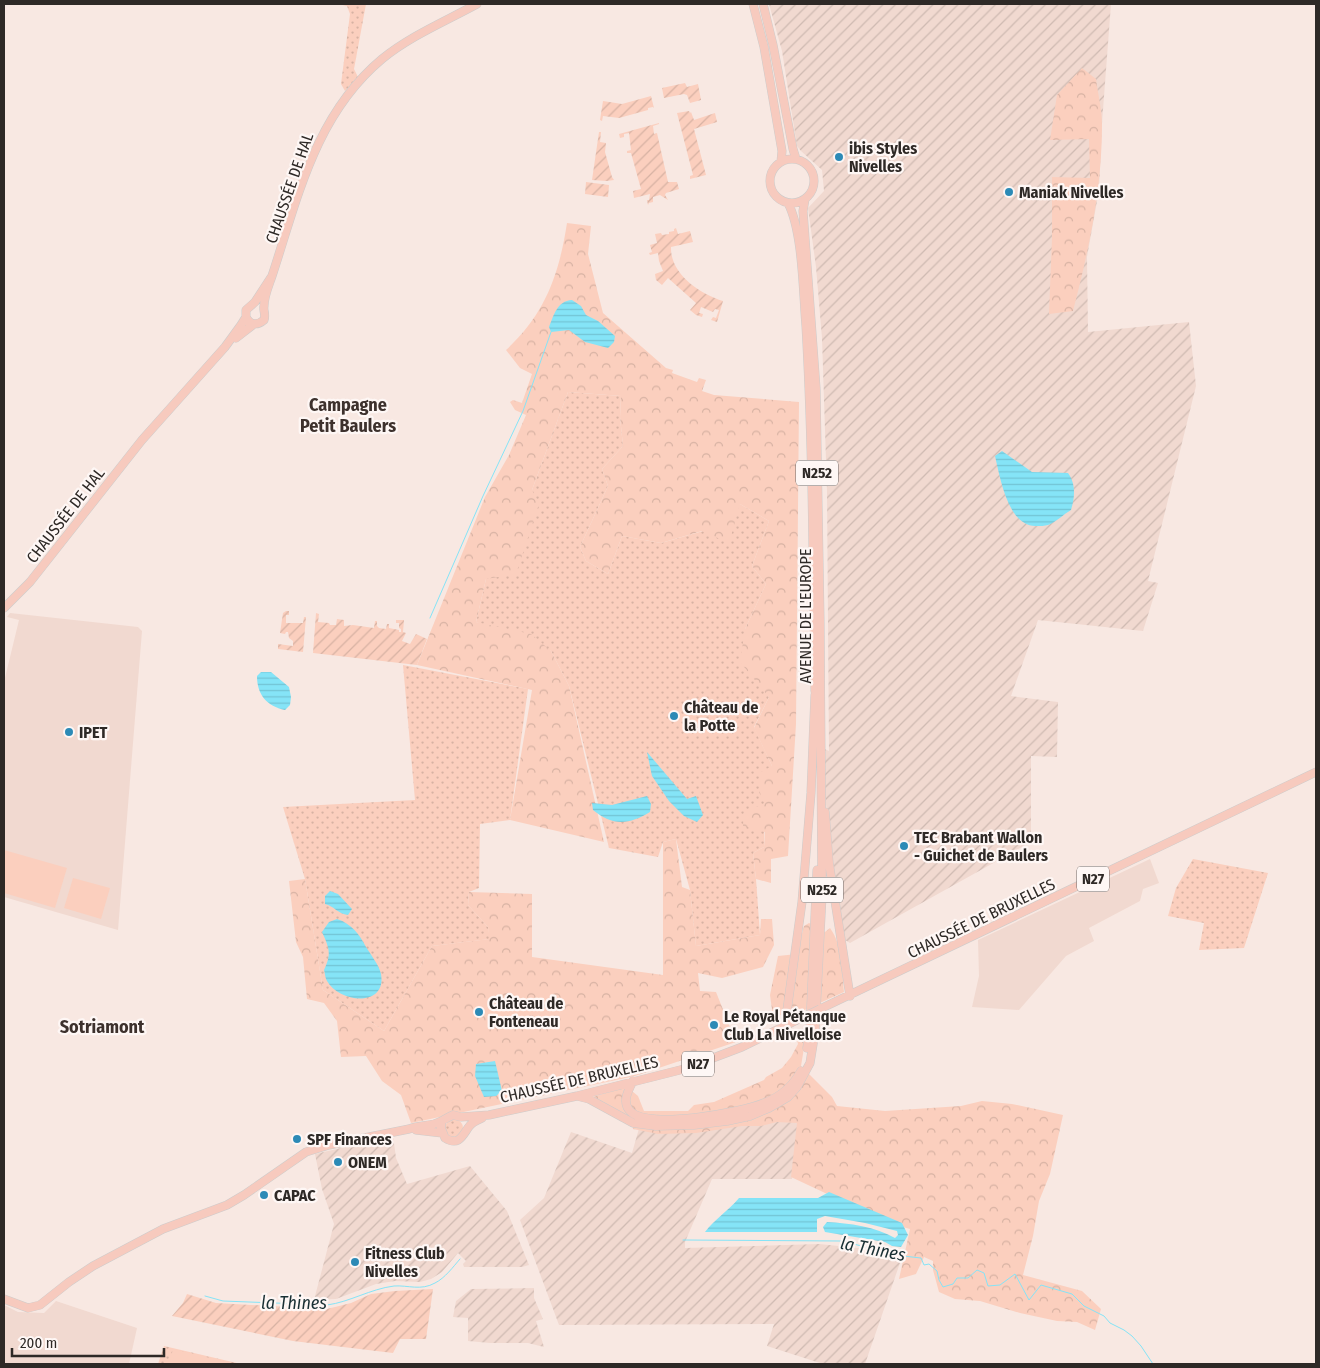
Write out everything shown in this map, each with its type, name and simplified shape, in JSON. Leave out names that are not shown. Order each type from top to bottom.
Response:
[{"type":"main road","name":"CHAUSSÉE DE HAL","points":[[224,347],[254,324],[264,320],[265,313],[263,307],[272,276],[312,157],[324,129],[348,93],[365,74],[399,47],[477,4]]},
{"type":"main road","points":[[753,4],[764,48],[782,151],[781,162]]},
{"type":"main road","points":[[762,4],[773,45],[796,159],[788,159],[781,162],[774,169],[770,178],[771,188],[780,200],[788,203],[805,199]]},
{"type":"main road","name":"N252","points":[[796,159],[807,165],[813,173],[813,189],[805,199]]},
{"type":"main road","name":"AVENUE DE L'EUROPE","points":[[805,199],[803,211],[816,388],[822,896],[812,1030]]},
{"type":"main road","name":"AVENUE DE L'EUROPE","points":[[788,203],[792,212],[800,252],[809,380],[817,864],[812,1030]]},
{"type":"main road","name":"CHAUSSÉE DE HAL","points":[[4,608],[30,582],[142,440],[224,347],[246,317],[246,310],[255,302],[272,276]]},
{"type":"main road","points":[[251,305],[263,307]]},
{"type":"main road","points":[[246,317],[250,323],[254,324]]},
{"type":"main road","points":[[785,1025],[802,902],[810,813],[815,695]]},
{"type":"main road","points":[[820,748],[829,863],[850,996]]},
{"type":"main road","name":"CHAUSSÉE DE BRUXELLES","points":[[489,1115],[578,1096],[700,1064],[742,1047],[1316,772]]},
{"type":"main road","points":[[634,1081],[626,1096],[626,1104],[630,1112],[638,1117],[689,1119],[745,1110],[782,1094],[791,1086],[798,1077],[805,1061],[812,1030]]},
{"type":"main road","points":[[578,1096],[589,1099],[633,1122],[656,1126],[694,1125],[750,1116],[782,1100],[797,1087],[810,1063],[812,1030]]},
{"type":"main road","name":"N27","points":[[4,1299],[24,1307],[40,1305],[84,1272],[163,1229],[227,1205],[306,1152],[329,1144],[430,1125],[454,1116],[461,1118],[489,1115]]},
{"type":"main road","name":"N27","points":[[409,1129],[442,1133],[449,1140],[456,1141],[461,1139],[473,1123],[489,1115]]},
{"type":"main road","points":[[461,1118],[465,1122],[467,1129]]},
{"type":"main road","points":[[442,1121],[442,1133]]},
{"type":"shaded area","points":[[769,4],[1111,4],[1099,190],[1087,257],[1088,332],[1189,322],[1196,386],[1148,581],[1158,583],[1143,631],[1038,620],[1011,696],[1058,702],[1057,757],[1031,756],[1031,842],[850,943],[840,937],[820,747],[829,751],[827,491],[822,338],[816,267],[808,208],[824,191],[822,170],[797,146],[782,51]]},
{"type":"shaded area","name":"IPET","points":[[10,613],[138,627],[142,631],[118,930],[4,897],[4,682],[19,620],[7,617]]},
{"type":"shaded area","points":[[1150,859],[1159,883],[1143,889],[1140,901],[1089,928],[1094,941],[1066,956],[1019,1010],[972,1007],[979,976],[978,940]]},
{"type":"shaded area","points":[[801,1118],[792,1179],[712,1179],[685,1242],[685,1248],[819,1244],[858,1248],[901,1260],[865,1364],[823,1364],[767,1346],[774,1324],[559,1325],[520,1220],[544,1198],[571,1132],[632,1153],[640,1125]]},
{"type":"shaded area","points":[[393,1136],[396,1158],[407,1184],[470,1166],[507,1211],[529,1265],[522,1267],[464,1267],[463,1264],[466,1261],[458,1253],[442,1272],[431,1279],[420,1282],[395,1281],[376,1284],[336,1299],[314,1300],[334,1224],[322,1189],[315,1154]]},
{"type":"shaded area","points":[[534,1288],[534,1298],[543,1319],[536,1321],[544,1347],[528,1343],[468,1341],[468,1318],[453,1317],[456,1301],[471,1289]]},
{"type":"shaded area","points":[[56,1301],[137,1328],[129,1364],[4,1364],[4,1305],[18,1312],[44,1313]]},
{"type":"green space","points":[[338,4],[366,4],[354,69],[358,77],[345,91],[341,84],[350,14],[347,6]]},
{"type":"green space","points":[[1082,68],[1096,79],[1102,125],[1100,172],[1094,219],[1073,311],[1049,314],[1052,177],[1090,178],[1089,139],[1050,140],[1057,95]]},
{"type":"green space","points":[[685,83],[687,87],[698,84],[701,100],[690,103],[687,95],[684,94],[664,98],[662,88]]},
{"type":"green space","points":[[651,96],[654,108],[648,108],[648,110],[619,118],[603,116],[602,121],[600,120],[603,101],[622,104]]},
{"type":"green space","points":[[689,111],[694,120],[715,113],[717,122],[694,129],[706,175],[690,179],[690,176],[693,175],[677,113]]},
{"type":"green space","points":[[659,123],[653,126],[654,134],[657,133],[668,182],[677,182],[679,189],[666,193],[665,195],[668,200],[660,195],[653,197],[653,202],[648,205],[647,200],[649,200],[650,194],[634,198],[633,191],[641,189],[631,153],[627,153],[627,151],[631,150],[629,133],[624,134],[624,137],[620,138],[619,134]]},
{"type":"green space","points":[[599,132],[601,132],[600,142],[606,143],[605,152],[614,180],[592,180]]},
{"type":"green space","points":[[586,182],[609,185],[608,197],[585,194]]},
{"type":"green space","points":[[567,223],[591,226],[588,254],[603,313],[666,368],[673,370],[672,373],[697,382],[699,378],[706,380],[702,391],[714,395],[799,402],[796,724],[788,856],[771,859],[771,883],[756,879],[753,853],[764,847],[765,832],[743,826],[744,811],[765,804],[759,792],[761,772],[772,766],[754,728],[769,697],[740,662],[745,629],[766,584],[752,566],[769,521],[740,504],[729,543],[702,531],[661,543],[622,536],[608,574],[586,561],[580,547],[608,486],[602,469],[623,446],[620,417],[621,396],[568,392],[532,490],[539,504],[516,574],[486,579],[476,622],[531,634],[551,651],[569,686],[604,842],[510,820],[532,690],[417,665],[485,497],[509,455],[526,415],[515,410],[510,402],[513,400],[522,403],[532,374],[520,368],[506,350],[531,322],[548,292],[560,260]]},
{"type":"green space","points":[[676,228],[678,234],[690,231],[693,242],[671,247],[675,266],[696,288],[723,301],[717,322],[711,320],[713,317],[716,318],[719,310],[715,309],[713,312],[701,307],[699,313],[703,314],[702,317],[696,315],[690,310],[696,303],[668,278],[662,285],[656,280],[655,274],[663,271],[658,253],[650,255],[649,253],[652,252],[650,245],[657,243],[655,234],[669,234],[669,232],[674,231]]},
{"type":"green space","points":[[568,392],[621,396],[620,417],[623,446],[602,469],[608,486],[580,547],[586,561],[608,574],[622,536],[661,543],[703,531],[740,504],[769,521],[752,566],[766,584],[745,629],[769,697],[754,727],[772,766],[765,804],[764,847],[753,853],[760,935],[696,946],[690,890],[676,839],[663,842],[658,857],[609,848],[569,686],[551,651],[476,622],[486,579],[532,490]]},
{"type":"green space","points":[[289,611],[289,615],[286,615],[286,623],[303,623],[304,617],[306,617],[303,652],[278,649],[278,644],[293,646],[293,641],[289,638],[288,632],[285,634],[280,633],[283,613]]},
{"type":"green space","points":[[316,613],[319,614],[318,622],[329,623],[330,625],[336,625],[337,619],[344,620],[344,626],[353,625],[374,628],[375,621],[377,621],[379,628],[386,629],[387,624],[389,624],[389,628],[399,630],[399,632],[401,632],[401,629],[396,620],[404,620],[403,632],[406,633],[402,641],[410,644],[416,634],[427,639],[417,665],[313,653]]},
{"type":"green space","points":[[403,665],[528,689],[510,820],[480,824],[479,888],[469,892],[468,905],[488,927],[490,939],[432,946],[384,1031],[323,990],[305,879],[283,807],[415,800]]},
{"type":"green space","points":[[676,839],[682,887],[690,890],[696,946],[760,935],[761,919],[772,919],[774,945],[763,967],[722,978],[698,973],[700,991],[716,992],[736,1042],[635,1076],[411,1123],[401,1095],[382,1081],[366,1056],[341,1057],[337,1021],[324,1003],[307,999],[303,957],[296,942],[289,881],[305,879],[323,990],[384,1031],[432,946],[489,939],[488,927],[468,905],[469,892],[532,894],[532,957],[663,975],[663,842]]},
{"type":"green space","points":[[4,850],[67,868],[55,908],[4,893]]},
{"type":"green space","points":[[1193,859],[1268,873],[1244,948],[1199,950],[1204,923],[1168,916],[1176,888]]},
{"type":"green space","points":[[73,878],[110,888],[101,919],[64,908]]},
{"type":"green space","points":[[809,923],[825,932],[830,928],[834,935],[840,951],[844,992],[789,1017],[780,1015],[774,1024],[770,995],[778,956],[797,954],[804,926]]},
{"type":"green space","points":[[795,1031],[806,1036],[801,1066],[832,1097],[837,1106],[885,1111],[961,1106],[982,1101],[1012,1104],[1063,1115],[1050,1174],[1039,1201],[1033,1236],[1023,1275],[1082,1291],[1101,1309],[1095,1330],[1077,1322],[1057,1321],[1020,1313],[980,1301],[955,1299],[939,1292],[933,1270],[933,1261],[924,1257],[916,1274],[899,1279],[910,1229],[889,1223],[791,1177],[797,1123],[777,1122],[761,1126],[742,1126],[696,1133],[658,1134],[633,1129],[629,1101],[632,1091],[638,1096],[644,1111],[688,1111],[694,1105],[714,1102],[764,1080],[782,1068],[798,1044]]},
{"type":"green space","points":[[626,1087],[622,1100],[629,1117],[592,1097]]},
{"type":"green space","points":[[450,1119],[458,1119],[463,1124],[461,1135],[450,1137],[445,1132],[445,1124]]},
{"type":"green space","points":[[433,1289],[426,1339],[400,1339],[393,1353],[293,1341],[172,1316],[183,1303],[187,1294],[216,1303],[327,1309],[351,1303],[371,1294]]},
{"type":"green space","points":[[164,1346],[241,1364],[158,1364]]},
{"type":"green space","points":[[173,1349],[235,1364],[169,1364]]},
{"type":"water","points":[[572,300],[581,306],[586,315],[598,321],[615,336],[614,342],[608,348],[585,342],[569,330],[551,332],[549,327],[557,309],[563,303]]},
{"type":"water","points":[[1002,451],[1032,472],[1068,473],[1071,477],[1074,491],[1071,510],[1045,526],[1026,524],[1018,518],[1007,499],[995,456]]},
{"type":"water","points":[[261,672],[271,672],[289,687],[290,705],[285,710],[273,706],[264,699],[257,683],[257,676]]},
{"type":"water","points":[[647,752],[687,799],[696,796],[703,815],[697,822],[684,816],[669,801],[652,776]]},
{"type":"water","points":[[647,796],[651,804],[650,812],[628,821],[621,822],[607,819],[593,810],[592,803],[612,805]]},
{"type":"water","points":[[330,891],[338,894],[352,909],[348,915],[325,904],[325,896]]},
{"type":"water","points":[[337,919],[347,924],[358,934],[380,971],[381,985],[377,993],[370,997],[351,997],[341,994],[326,980],[324,970],[329,951],[322,932],[329,922]]},
{"type":"water","points":[[495,1061],[502,1091],[496,1096],[484,1097],[475,1076],[476,1064]]},
{"type":"water","points":[[829,1192],[902,1223],[908,1235],[901,1247],[892,1246],[885,1242],[825,1232],[823,1227],[827,1222],[862,1226],[895,1238],[898,1235],[897,1231],[825,1216],[817,1219],[817,1232],[705,1232],[739,1198],[818,1198]]},
{"type":"waterway","points":[[430,618],[483,496],[523,411],[551,332]]},
{"type":"waterway","name":"la Thines","points":[[683,1240],[841,1241],[903,1256],[921,1258],[924,1265],[929,1264],[937,1271],[943,1287],[953,1284],[957,1278],[968,1278],[977,1270],[984,1273],[988,1286],[1000,1285],[1015,1274],[1029,1300],[1041,1285],[1072,1294],[1084,1306],[1104,1316],[1110,1323],[1132,1336],[1153,1364]]},
{"type":"waterway","name":"la Thines","points":[[205,1296],[223,1301],[327,1305],[394,1286],[425,1287],[442,1278],[460,1259]]},
{"type":"place","name":"ibis Styles Nivelles","points":[[839,157]]},
{"type":"place","name":"Maniak Nivelles","points":[[1009,192]]},
{"type":"place","name":"Château de la Potte","points":[[674,716]]},
{"type":"place","name":"IPET","points":[[69,732]]},
{"type":"place","name":"TEC Brabant Wallon - Guichet de Baulers","points":[[904,846]]},
{"type":"place","name":"Château de Fonteneau","points":[[479,1012]]},
{"type":"place","name":"Le Royal Pétanque Club La Nivelloise","points":[[714,1025]]},
{"type":"place","name":"SPF Finances","points":[[297,1139]]},
{"type":"place","name":"ONEM","points":[[338,1162]]},
{"type":"place","name":"CAPAC","points":[[264,1195]]},
{"type":"place","name":"Fitness Club Nivelles","points":[[355,1262]]},
{"type":"district","name":"Campagne Petit Baulers","points":[[348,415]]},
{"type":"district","name":"Sotriamont","points":[[102,1027]]}]
